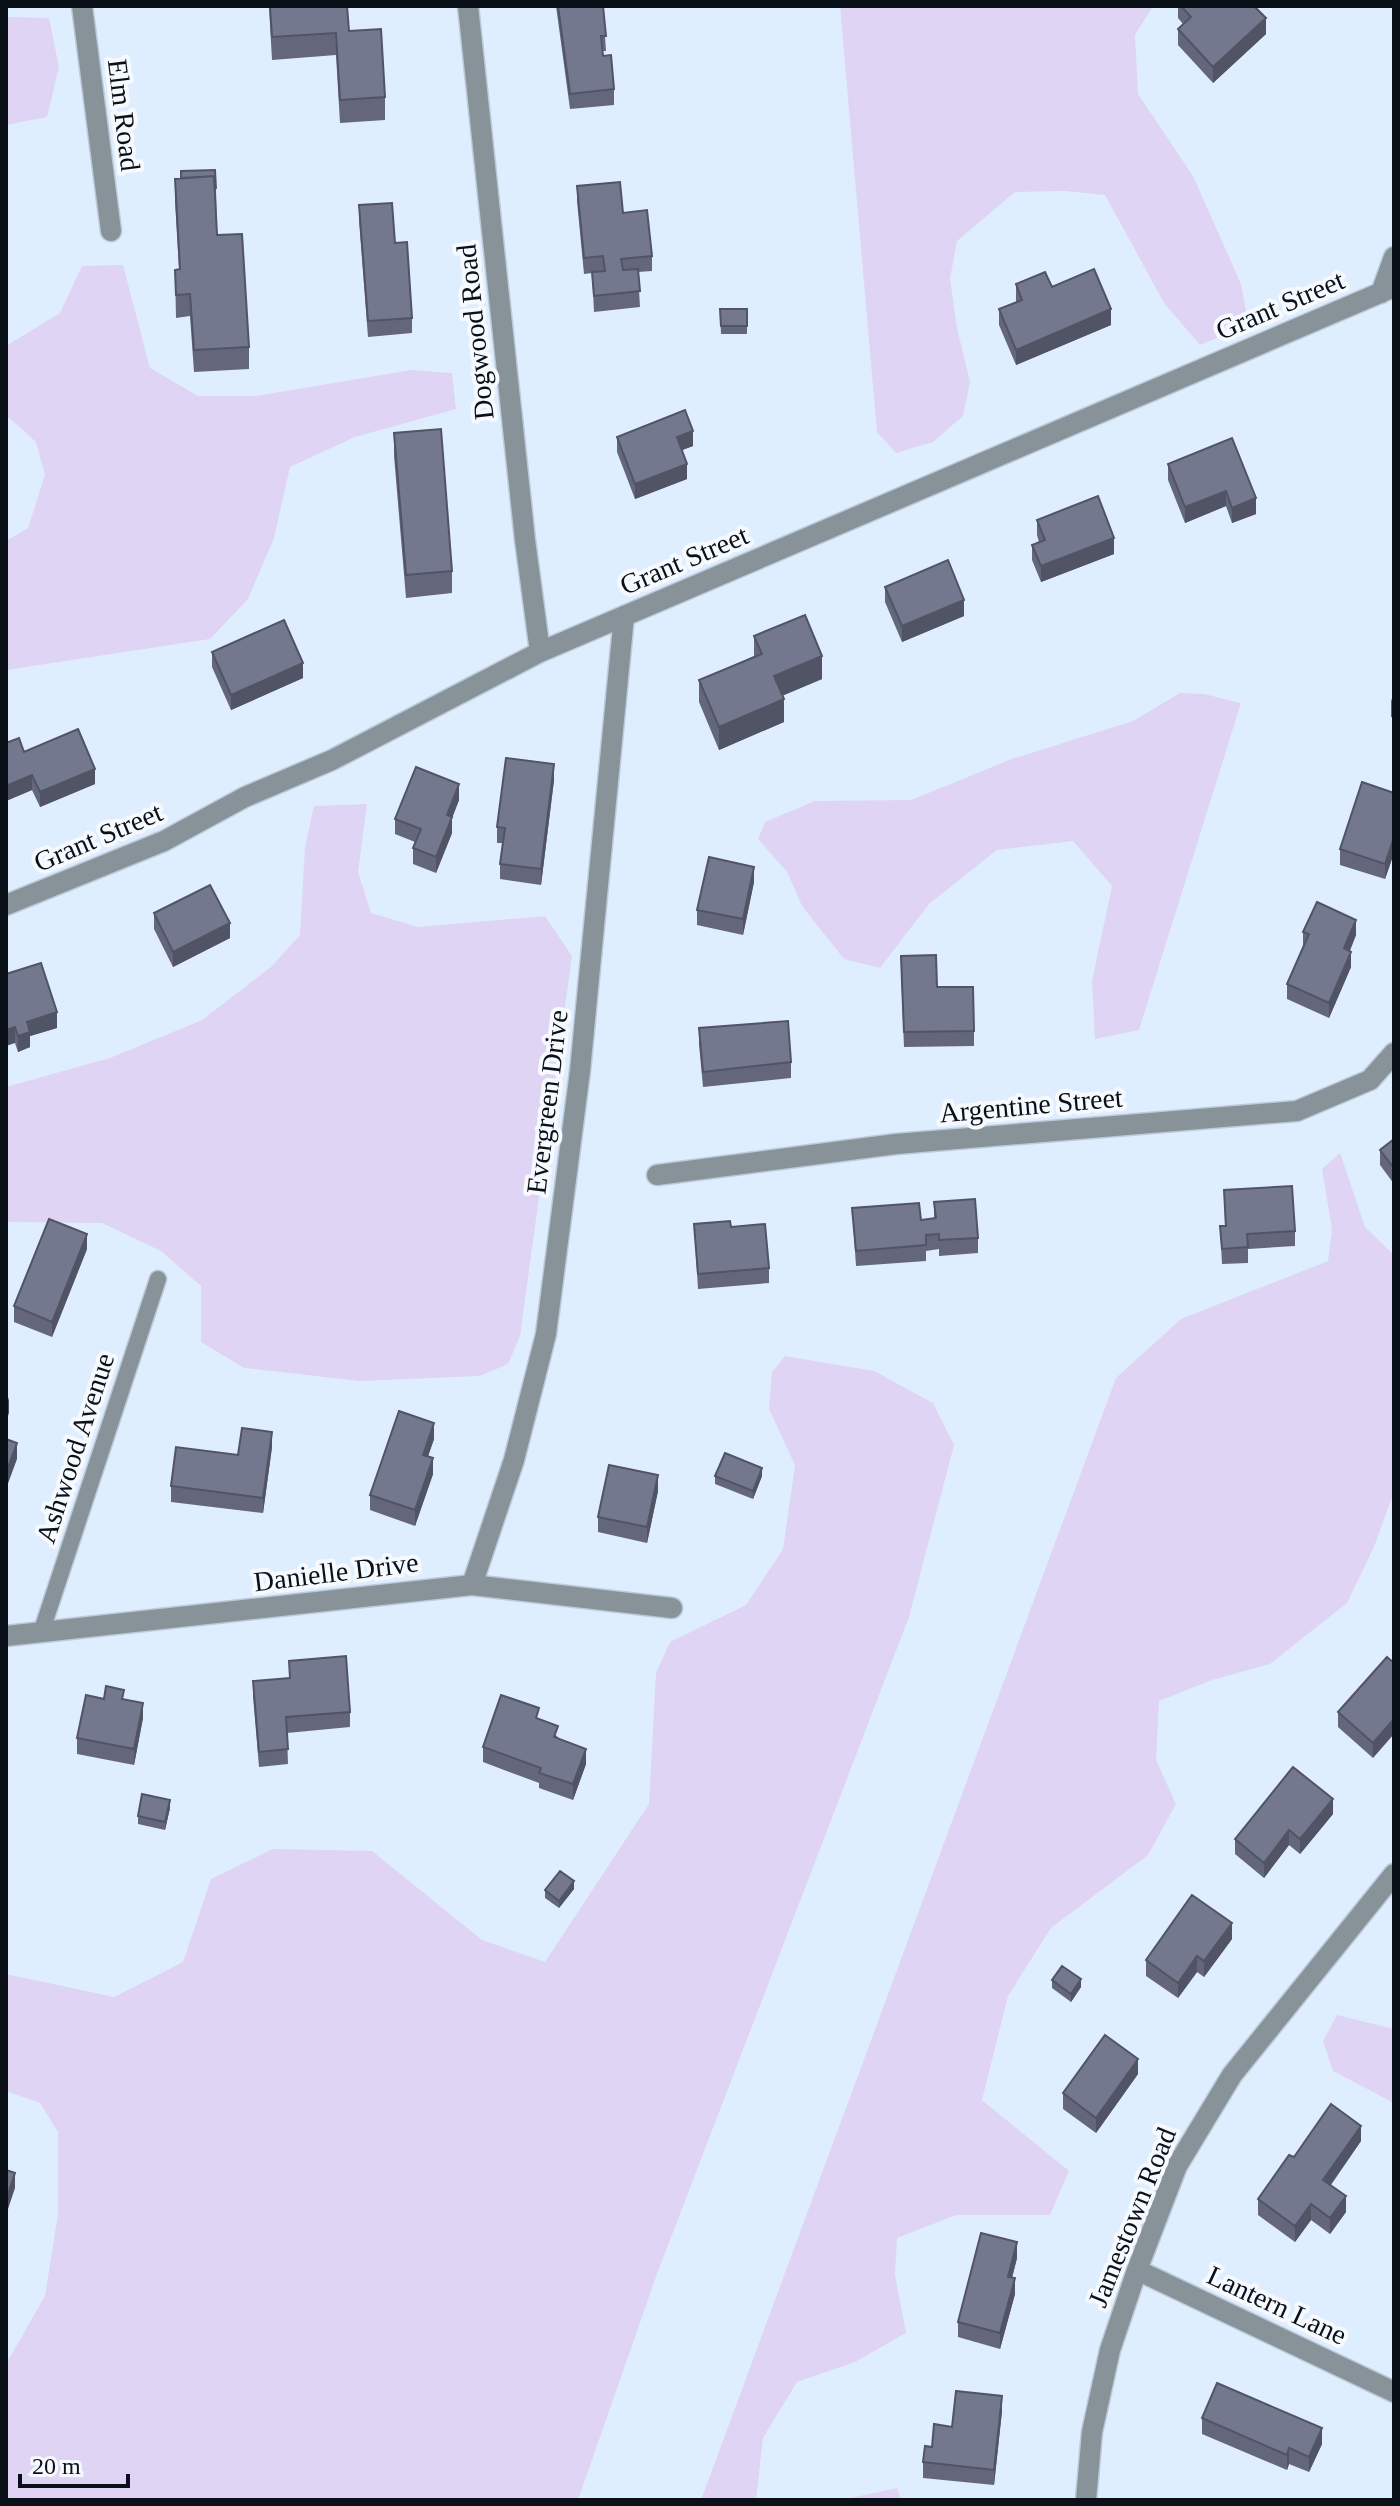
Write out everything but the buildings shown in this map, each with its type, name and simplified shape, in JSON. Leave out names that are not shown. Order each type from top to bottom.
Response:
[{"type":"street","name":"Elm Road","points":[[82,6],[111,231]]},
{"type":"street","name":"Dogwood Road","points":[[468,6],[523,525],[540,652]]},
{"type":"street","points":[[1388,290],[1394,257]]},
{"type":"street","name":"Grant Street","points":[[6,905],[164,841],[245,797],[346,753],[540,652],[1388,290]]},
{"type":"street","name":"Evergreen Drive","points":[[472,1585],[514,1460],[546,1334],[580,1071],[624,616]]},
{"type":"street","name":"Argentine Street","points":[[657,1175],[896,1144],[1297,1111],[1370,1080],[1394,1053]]},
{"type":"street","name":"Danielle Drive","points":[[6,1636],[472,1585],[672,1608]]},
{"type":"street","name":"Jamestown Road","points":[[1086,2500],[1092,2432],[1110,2350],[1177,2166],[1224,2087],[1394,1874]]},
{"type":"street","name":"Lantern Lane","points":[[1137,2270],[1394,2392]]},
{"type":"lane","name":"Ashwood Avenue","points":[[41,1633],[158,1279]]},
{"type":"shaded area","points":[[840,6],[1153,6],[1135,35],[1138,94],[1193,176],[1241,284],[1247,316],[1219,337],[1200,345],[1164,303],[1105,195],[1065,191],[1015,192],[957,241],[950,279],[957,328],[970,382],[963,416],[933,442],[896,453],[877,432]]},
{"type":"shaded area","points":[[6,17],[49,18],[59,67],[47,117],[6,125]]},
{"type":"shaded area","points":[[123,265],[150,368],[198,396],[256,396],[411,370],[452,373],[456,409],[355,437],[290,467],[274,538],[248,599],[210,639],[6,670],[6,541],[28,528],[45,475],[36,442],[6,415],[6,346],[60,313],[82,266]]},
{"type":"shaded area","points":[[1180,693],[1204,694],[1241,703],[1139,1030],[1095,1039],[1092,981],[1112,886],[1073,841],[997,850],[929,904],[880,968],[844,959],[802,906],[787,872],[758,839],[765,822],[815,801],[911,800],[1012,759],[1133,721]]},
{"type":"shaded area","points":[[367,804],[358,872],[371,913],[418,927],[545,916],[572,956],[520,1336],[508,1364],[480,1376],[360,1381],[244,1368],[201,1342],[201,1286],[161,1251],[102,1223],[6,1222],[6,1087],[110,1058],[202,1020],[271,967],[300,935],[305,847],[314,806]]},
{"type":"shaded area","points":[[1340,1153],[1365,1227],[1394,1255],[1394,1492],[1374,1547],[1347,1603],[1270,1664],[1212,1680],[1159,1701],[1156,1760],[1176,1804],[1148,1855],[1051,1928],[1008,1996],[982,2100],[1069,2171],[1050,2215],[956,2215],[897,2238],[895,2275],[906,2333],[855,2362],[797,2382],[763,2438],[756,2500],[701,2500],[1116,1378],[1181,1319],[1328,1261],[1332,1229],[1322,1169]]},
{"type":"shaded area","points":[[785,1356],[874,1371],[933,1403],[954,1445],[909,1617],[657,2274],[578,2500],[6,2500],[6,2364],[45,2296],[58,2214],[58,2132],[40,2103],[6,2091],[6,1974],[114,1997],[183,1962],[211,1879],[273,1849],[372,1851],[482,1940],[545,1962],[649,1804],[656,1673],[670,1642],[746,1605],[783,1549],[795,1465],[769,1409],[772,1372]]},
{"type":"shaded area","points":[[1337,2015],[1394,2029],[1394,2103],[1333,2071],[1323,2041]]},
{"type":"shaded area","points":[[897,2488],[901,2500],[841,2500]]}]
